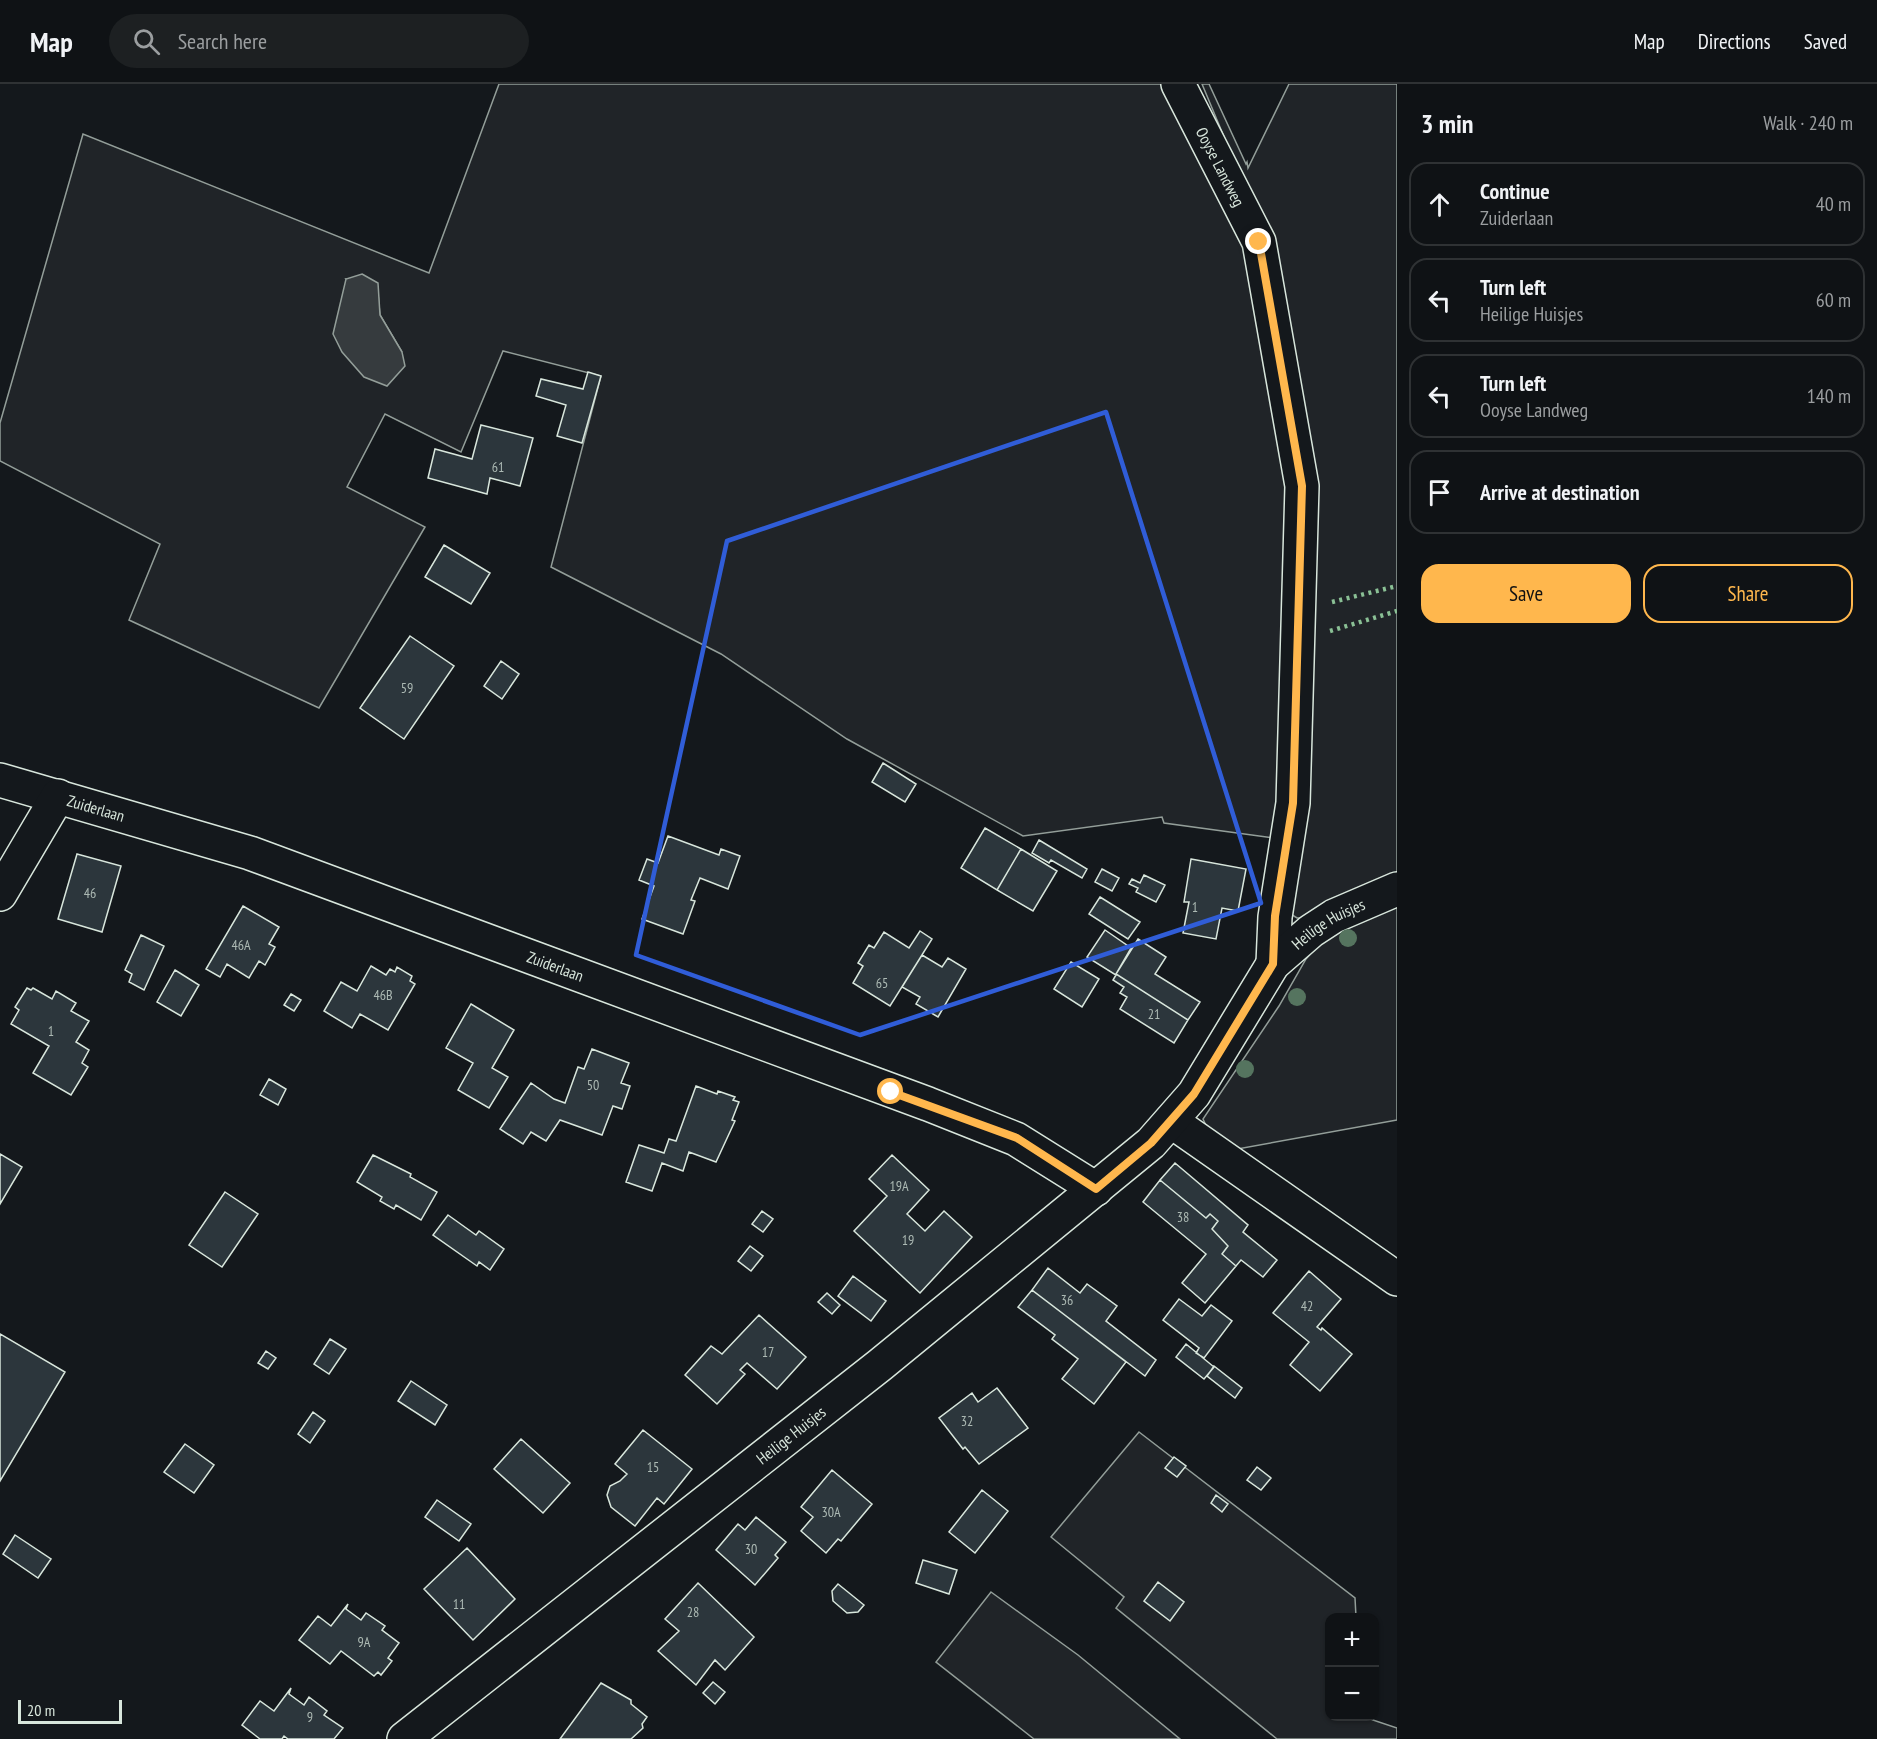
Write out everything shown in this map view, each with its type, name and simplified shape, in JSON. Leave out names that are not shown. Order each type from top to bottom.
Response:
[{"type":"street","name":"Ooyse Landweg","points":[[1178,84],[1259,242],[1302,486],[1293,803],[1275,916],[1273,964]]},
{"type":"street","name":"Zuiderlaan","points":[[0,780],[250,853],[969,1120],[1017,1138],[1096,1189]]},
{"type":"street","points":[[0,894],[58,796]]},
{"type":"street","name":"Heilige Huisjes","points":[[404,1739],[871,1372],[1151,1143],[1194,1094],[1273,964],[1311,931],[1334,916],[1397,889]]},
{"type":"street","points":[[1171,1121],[1397,1279]]},
{"type":"highlighted area","points":[[1106,412],[1261,903],[860,1035],[636,955],[727,541]]},
{"type":"shaded area","points":[[499,84],[1181,84],[1252,262],[1291,462],[1290,725],[1273,838],[1164,823],[1162,817],[1023,836],[847,739],[721,654],[551,567],[601,376],[503,351],[461,452],[385,414],[347,487],[425,527],[319,708],[129,620],[160,544],[0,461],[0,423],[83,134],[429,273]],"holes":[[[346,279],[377,283],[380,315],[402,352]]]},
{"type":"shaded area","points":[[1202,84],[1209,84],[1248,168],[1289,84],[1397,84],[1397,879],[1307,918],[1297,918],[1286,911],[1313,641],[1237,168]]},
{"type":"shaded area","points":[[362,274],[378,283],[380,315],[402,352],[405,366],[387,386],[364,377],[342,352],[333,334],[346,279]]},
{"type":"shaded area","points":[[1397,901],[1397,1120],[1232,1150],[1211,1136],[1203,1119],[1279,1006],[1306,959],[1328,934]]},
{"type":"shaded area","points":[[1139,1432],[1355,1598],[1356,1613],[1325,1613],[1325,1721],[1376,1721],[1397,1728],[1397,1739],[1277,1739],[1116,1608],[1124,1597],[1051,1537]]},
{"type":"shaded area","points":[[991,1592],[1078,1655],[1180,1739],[1034,1739],[936,1662]]},
{"type":"building","points":[[588,372],[601,376],[582,443],[557,436],[566,405],[536,396],[541,379],[583,389]]},
{"type":"building","points":[[481,425],[533,438],[520,486],[490,478],[487,494],[428,478],[435,449],[472,459]]},
{"type":"building","points":[[444,545],[490,573],[471,604],[425,577]]},
{"type":"building","points":[[410,636],[454,666],[404,739],[360,708]]},
{"type":"building","points":[[501,661],[519,674],[502,699],[484,686]]},
{"type":"building","points":[[883,763],[916,784],[905,802],[872,782]]},
{"type":"building","points":[[985,828],[1021,849],[997,890],[961,868]]},
{"type":"building","points":[[668,836],[719,855],[721,849],[740,856],[728,889],[700,878],[691,900],[695,901],[683,934],[642,919],[654,886],[639,880],[647,859],[658,863]]},
{"type":"building","points":[[1039,840],[1087,869],[1082,878],[1051,860],[1049,863],[1032,853]]},
{"type":"building","points":[[1021,849],[1057,871],[1033,911],[997,890]]},
{"type":"building","points":[[77,854],[121,866],[102,932],[58,919]]},
{"type":"building","points":[[1191,859],[1246,869],[1238,911],[1222,908],[1216,939],[1183,933],[1189,902],[1184,902]]},
{"type":"building","points":[[1102,869],[1119,878],[1112,891],[1095,882]]},
{"type":"building","points":[[1144,875],[1165,885],[1156,902],[1136,892],[1138,888],[1129,884],[1132,879],[1140,883]]},
{"type":"building","points":[[1100,897],[1140,922],[1128,939],[1089,914]]},
{"type":"building","points":[[243,906],[279,927],[269,944],[275,947],[265,965],[259,961],[249,978],[227,964],[220,977],[206,969]]},
{"type":"building","points":[[1105,930],[1131,948],[1116,974],[1188,1020],[1174,1043],[1120,1009],[1127,997],[1120,993],[1124,987],[1113,980],[1116,975],[1087,957]]},
{"type":"building","points":[[920,931],[932,939],[890,1006],[853,983],[863,966],[858,963],[869,945],[874,948],[884,932],[909,948]]},
{"type":"building","points":[[141,935],[164,946],[144,990],[129,982],[132,974],[125,970]]},
{"type":"building","points":[[1138,939],[1166,957],[1155,974],[1200,1002],[1188,1020],[1116,974]]},
{"type":"building","points":[[922,955],[942,967],[948,958],[966,969],[938,1017],[916,1004],[920,997],[902,987]]},
{"type":"building","points":[[1071,962],[1099,979],[1082,1007],[1054,989]]},
{"type":"building","points":[[371,966],[386,975],[390,969],[395,972],[397,967],[412,976],[410,981],[415,984],[388,1030],[360,1014],[352,1028],[324,1011],[341,982],[357,991]]},
{"type":"building","points":[[175,970],[199,985],[181,1016],[157,1002]]},
{"type":"building","points":[[27,988],[31,990],[33,988],[52,999],[56,991],[76,1003],[71,1011],[89,1021],[76,1042],[89,1050],[82,1063],[88,1067],[71,1095],[33,1073],[49,1046],[11,1024],[19,1010],[15,1007]]},
{"type":"building","points":[[291,994],[301,1000],[294,1011],[284,1005]]},
{"type":"building","points":[[471,1004],[514,1030],[492,1068],[508,1077],[489,1108],[458,1090],[473,1063],[446,1048]]},
{"type":"building","points":[[592,1049],[629,1063],[621,1083],[630,1086],[622,1109],[613,1106],[602,1135],[560,1120],[546,1141],[531,1132],[523,1144],[500,1129],[531,1083],[554,1099],[565,1103],[578,1067],[584,1069]]},
{"type":"building","points":[[269,1079],[286,1089],[278,1105],[260,1095]]},
{"type":"building","points":[[696,1086],[717,1094],[718,1091],[735,1097],[733,1100],[739,1102],[732,1120],[735,1121],[716,1162],[689,1152],[683,1171],[662,1163],[652,1191],[626,1182],[639,1145],[664,1153],[669,1139],[676,1141]]},
{"type":"building","points":[[0,1154],[22,1167],[0,1204]]},
{"type":"building","points":[[373,1155],[411,1174],[410,1177],[437,1192],[421,1220],[396,1205],[394,1209],[380,1201],[382,1197],[357,1182]]},
{"type":"building","points":[[892,1155],[929,1190],[907,1214],[925,1231],[944,1211],[972,1237],[920,1293],[854,1231],[887,1196],[869,1179]]},
{"type":"building","points":[[1175,1163],[1248,1225],[1243,1232],[1277,1260],[1263,1277],[1241,1260],[1236,1266],[1222,1254],[1228,1246],[1212,1229],[1218,1221],[1210,1214],[1206,1218],[1160,1180]]},
{"type":"building","points":[[1160,1180],[1206,1218],[1210,1214],[1218,1221],[1212,1229],[1228,1246],[1222,1254],[1236,1266],[1205,1303],[1182,1283],[1206,1254],[1143,1202]]},
{"type":"building","points":[[225,1192],[258,1214],[222,1267],[189,1245]]},
{"type":"building","points":[[762,1211],[773,1219],[763,1232],[752,1224]]},
{"type":"building","points":[[448,1215],[476,1235],[479,1231],[504,1249],[490,1270],[479,1262],[477,1266],[433,1235]]},
{"type":"building","points":[[750,1246],[763,1256],[751,1271],[738,1261]]},
{"type":"building","points":[[1048,1268],[1080,1293],[1087,1284],[1117,1306],[1106,1321],[1156,1360],[1145,1376],[1032,1290]]},
{"type":"building","points":[[1309,1271],[1341,1299],[1317,1327],[1321,1330],[1322,1328],[1352,1354],[1320,1391],[1290,1365],[1309,1342],[1273,1313]]},
{"type":"building","points":[[853,1276],[886,1301],[871,1321],[838,1296]]},
{"type":"building","points":[[1032,1290],[1126,1362],[1094,1404],[1062,1379],[1078,1359],[1052,1339],[1055,1335],[1018,1307]]},
{"type":"building","points":[[827,1293],[840,1305],[832,1314],[818,1302]]},
{"type":"building","points":[[1179,1299],[1202,1316],[1211,1305],[1232,1321],[1204,1358],[1196,1353],[1199,1348],[1163,1320]]},
{"type":"building","points":[[759,1315],[806,1357],[777,1389],[747,1363],[740,1370],[745,1374],[717,1404],[685,1375],[711,1346],[722,1354]]},
{"type":"building","points":[[0,1334],[65,1372],[0,1481]]},
{"type":"building","points":[[330,1339],[346,1349],[329,1374],[314,1364]]},
{"type":"building","points":[[1186,1344],[1214,1367],[1204,1379],[1176,1357]]},
{"type":"building","points":[[266,1351],[276,1358],[268,1369],[258,1363]]},
{"type":"building","points":[[1214,1366],[1242,1388],[1235,1398],[1207,1376]]},
{"type":"building","points":[[411,1381],[447,1405],[435,1425],[398,1401]]},
{"type":"building","points":[[997,1388],[1028,1428],[979,1464],[965,1447],[963,1449],[939,1418],[972,1393],[978,1402]]},
{"type":"building","points":[[313,1412],[325,1421],[310,1443],[298,1434]]},
{"type":"building","points":[[643,1430],[692,1469],[664,1504],[657,1498],[635,1526],[611,1507],[607,1495],[610,1486],[627,1474],[615,1464]]},
{"type":"building","points":[[521,1439],[570,1483],[543,1513],[494,1469]]},
{"type":"building","points":[[185,1444],[214,1465],[194,1493],[164,1472]]},
{"type":"building","points":[[1174,1457],[1186,1466],[1177,1477],[1165,1468]]},
{"type":"building","points":[[1257,1467],[1271,1478],[1261,1490],[1247,1480]]},
{"type":"building","points":[[832,1470],[872,1504],[841,1541],[838,1539],[826,1553],[801,1531],[813,1517],[801,1507]]},
{"type":"building","points":[[982,1490],[1008,1511],[975,1553],[949,1532]]},
{"type":"building","points":[[1216,1495],[1228,1504],[1222,1512],[1211,1503]]},
{"type":"building","points":[[437,1500],[471,1524],[459,1541],[425,1517]]},
{"type":"building","points":[[756,1517],[786,1542],[775,1555],[778,1558],[755,1585],[716,1550],[738,1524],[745,1530]]},
{"type":"building","points":[[15,1535],[51,1559],[38,1578],[3,1554]]},
{"type":"building","points":[[467,1548],[515,1599],[473,1640],[424,1589]]},
{"type":"building","points":[[923,1560],[957,1570],[949,1594],[916,1583]]},
{"type":"building","points":[[1158,1582],[1184,1602],[1170,1621],[1144,1601]]},
{"type":"building","points":[[698,1583],[754,1637],[725,1670],[715,1660],[696,1685],[658,1651],[679,1631],[665,1619]]},
{"type":"building","points":[[838,1584],[864,1605],[858,1612],[847,1613],[833,1601],[832,1591]]},
{"type":"building","points":[[348,1604],[346,1609],[361,1620],[366,1613],[385,1626],[382,1630],[399,1643],[388,1658],[392,1661],[381,1675],[378,1672],[374,1676],[341,1651],[330,1664],[299,1640],[318,1616],[331,1626]]},
{"type":"building","points":[[713,1682],[725,1692],[715,1704],[703,1693]]},
{"type":"building","points":[[601,1683],[631,1700],[631,1704],[647,1717],[642,1724],[643,1728],[631,1739],[560,1739]]},
{"type":"building","points":[[291,1688],[289,1694],[304,1705],[309,1697],[327,1711],[324,1715],[343,1728],[334,1739],[288,1739],[284,1736],[282,1739],[260,1739],[242,1725],[260,1701],[274,1711]]},
{"type":"hedge","points":[[1332,602],[1397,586]]},
{"type":"hedge","points":[[1330,631],[1397,611]]},
{"type":"route","points":[[891,1092],[1017,1138],[1096,1189],[1151,1143],[1194,1094],[1273,964],[1275,916],[1293,803],[1302,486],[1259,242]]}]
